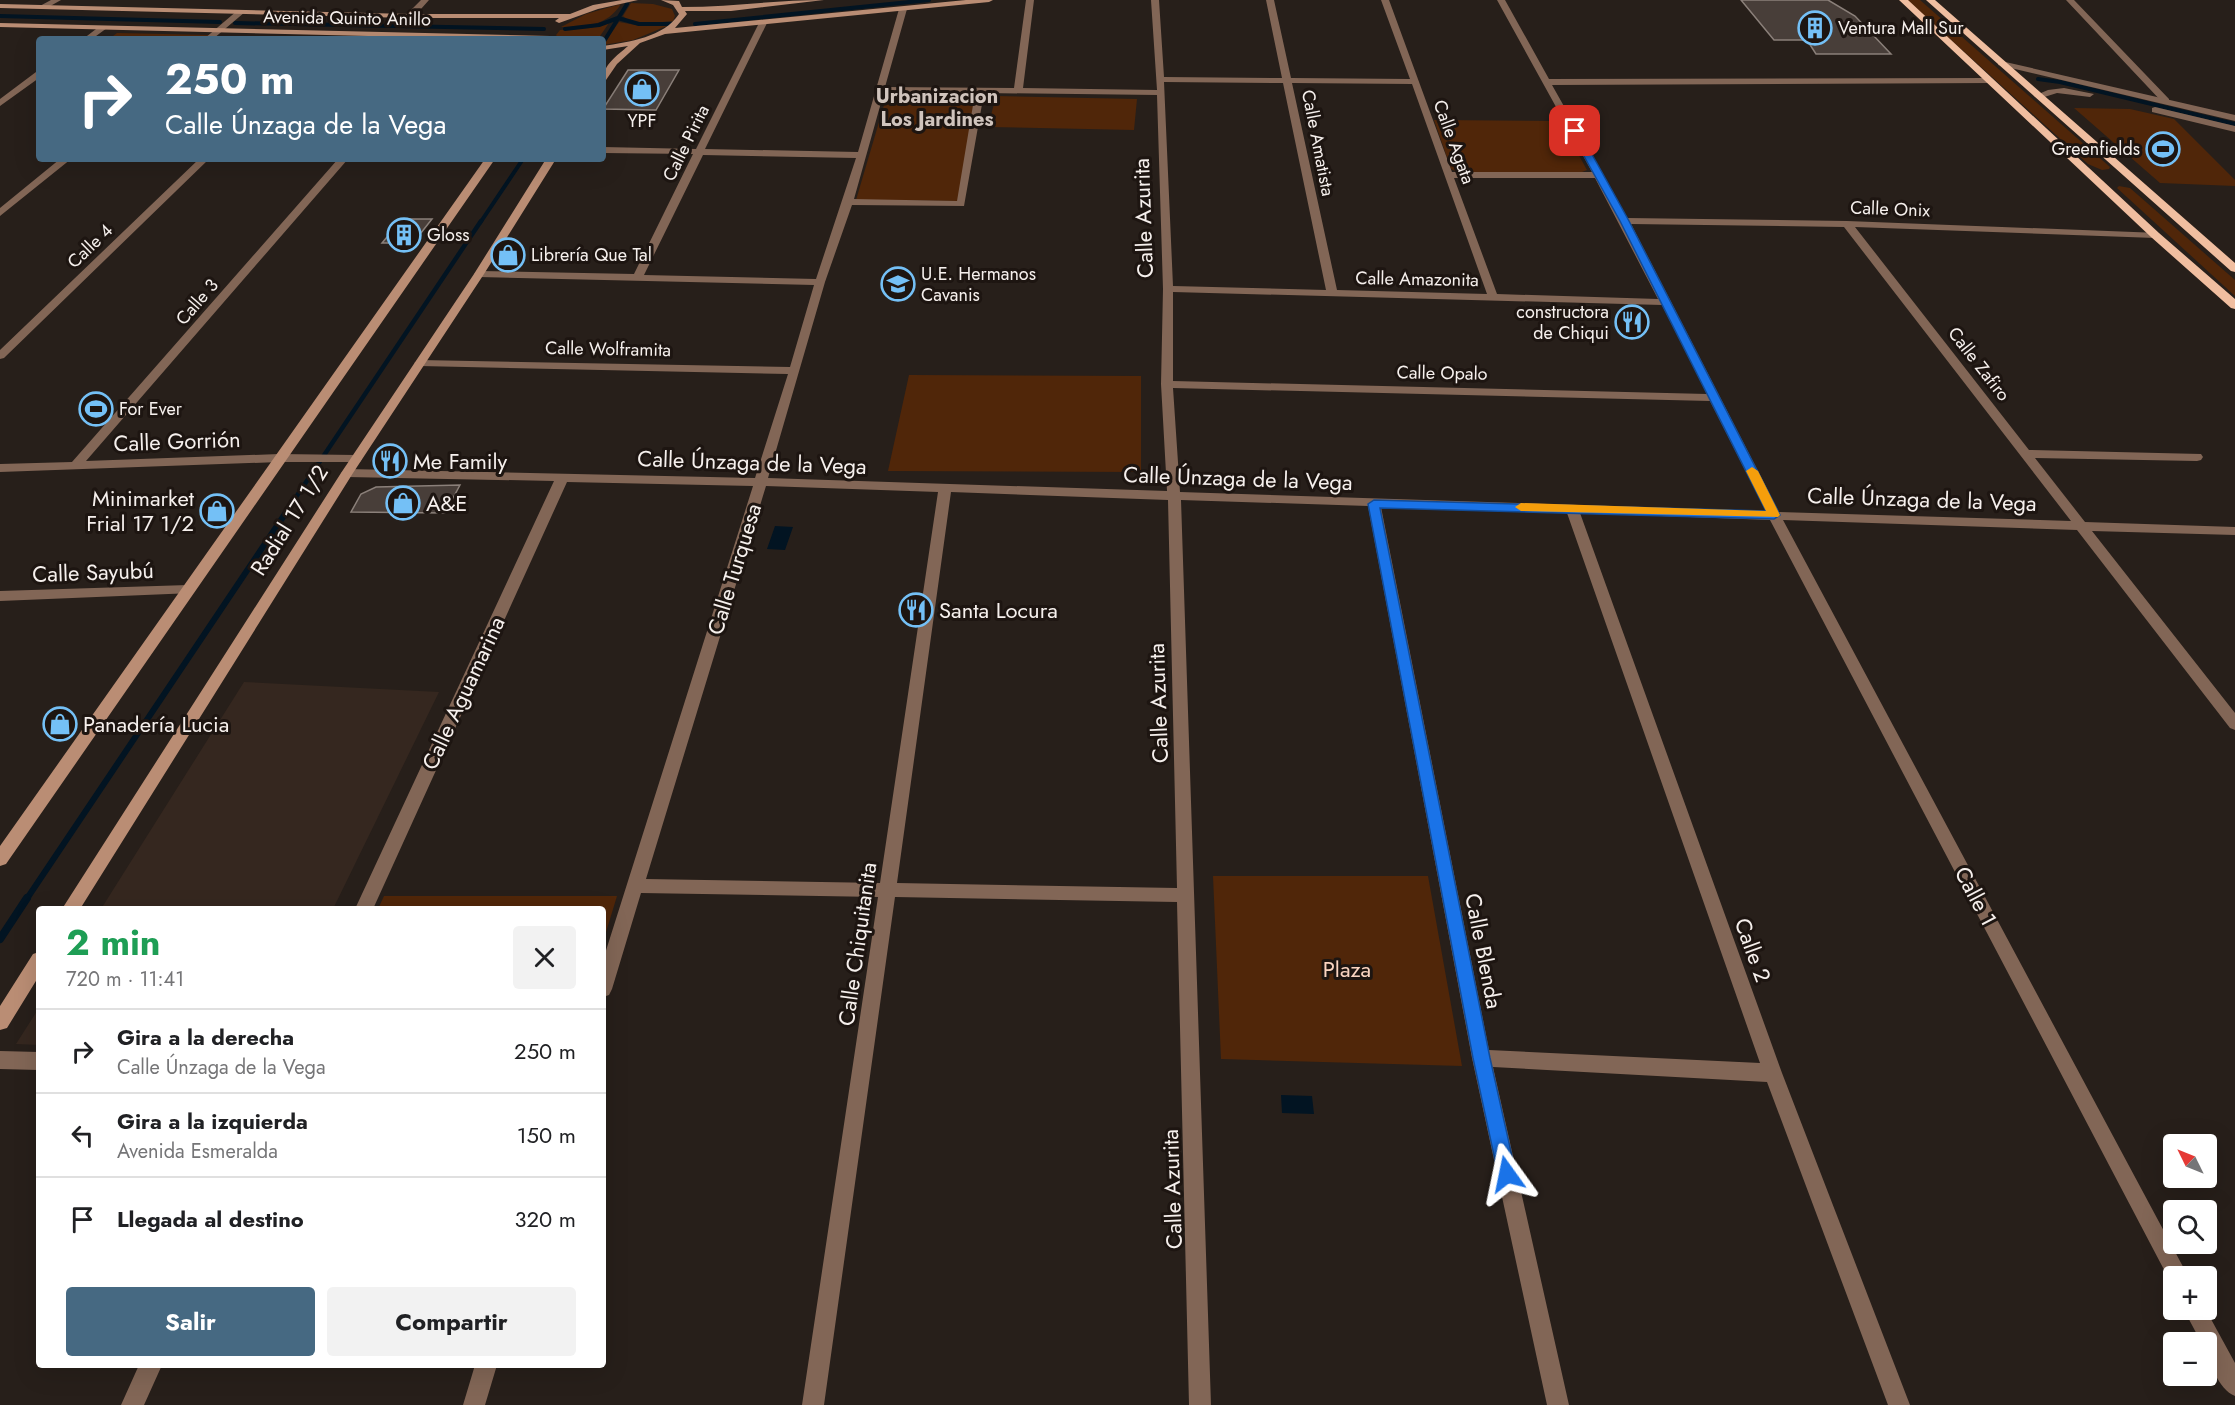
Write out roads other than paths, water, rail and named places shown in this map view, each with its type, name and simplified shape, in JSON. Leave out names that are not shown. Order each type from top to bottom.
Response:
[{"type":"highway","points":[[1903,0],[2155,235],[2235,305]]},
{"type":"highway","points":[[1930,0],[2235,269]]},
{"type":"highway","points":[[2080,165],[2107,173],[2118,171],[2119,167]]},
{"type":"highway","points":[[2104,188],[2118,183],[2133,185],[2149,194]]},
{"type":"main road","points":[[596,7],[604,0]]},
{"type":"main road","points":[[551,33],[567,16],[596,7],[634,0]]},
{"type":"main road","points":[[606,47],[641,40],[662,32],[681,20],[682,9],[676,3],[665,0]]},
{"type":"main road","points":[[682,9],[706,11],[820,0]]},
{"type":"main road","points":[[662,32],[989,0]]},
{"type":"main road","name":"Avenida Quinto Anillo","points":[[0,6],[411,16],[567,16]]},
{"type":"main road","name":"Avenida Quinto Anillo","points":[[0,25],[218,30],[551,33]]},
{"type":"main road","points":[[606,74],[614,62],[641,40]]},
{"type":"main road","name":"Radial 17 1/2","points":[[0,860],[488,162]]},
{"type":"main road","name":"Radial 17 1/2","points":[[73,906],[347,473],[350,459],[420,363],[479,274],[548,162]]},
{"type":"main road","points":[[0,1022],[36,965]]},
{"type":"street","points":[[42,7],[57,0]]},
{"type":"street","points":[[411,16],[425,0]]},
{"type":"street","points":[[1018,91],[1030,0]]},
{"type":"street","name":"Calle Azurita","points":[[1155,0],[1161,86],[1168,289],[1167,384],[1174,496],[1187,895],[1200,1405]]},
{"type":"street","name":"Calle Amatista","points":[[1270,0],[1332,293]]},
{"type":"street","name":"Calle Agata","points":[[1384,0],[1493,297]]},
{"type":"street","name":"Calle 1","points":[[1501,0],[1624,221],[1774,515],[2173,1266]]},
{"type":"street","points":[[2070,0],[2166,101]]},
{"type":"street","name":"Calle Turquesa","points":[[606,979],[795,371],[820,282],[848,202],[903,9]]},
{"type":"street","points":[[211,36],[241,12]]},
{"type":"street","name":"Calle Pirita","points":[[637,278],[763,23]]},
{"type":"street","points":[[91,36],[103,28]]},
{"type":"street","points":[[2001,63],[2235,118]]},
{"type":"street","points":[[0,103],[36,76]]},
{"type":"street","points":[[1547,82],[1990,81]]},
{"type":"street","points":[[880,89],[1018,91],[1289,82],[1414,82]]},
{"type":"street","points":[[848,202],[961,204],[980,90]]},
{"type":"street","points":[[2038,96],[2052,90],[2076,91],[2235,129]]},
{"type":"street","points":[[606,150],[861,155]]},
{"type":"street","points":[[0,213],[62,162]]},
{"type":"street","name":"Calle 4","points":[[0,356],[201,162]]},
{"type":"street","name":"Calle 3","points":[[75,466],[340,162]]},
{"type":"street","points":[[1449,175],[1599,175]]},
{"type":"street","points":[[0,203],[12,203]]},
{"type":"street","name":"Calle Onix","points":[[1624,221],[1847,224],[2155,235]]},
{"type":"street","name":"Calle Zafiro","points":[[1847,224],[2235,724]]},
{"type":"street","points":[[479,274],[820,282]]},
{"type":"street","name":"Calle Amazonita","points":[[1168,289],[1664,302]]},
{"type":"street","name":"Calle Wolframita","points":[[420,363],[795,371]]},
{"type":"street","name":"Calle Opalo","points":[[1167,384],[1715,398]]},
{"type":"street","points":[[2026,454],[2197,457]]},
{"type":"street","name":"Calle Gorrión","points":[[0,468],[279,458],[350,459]]},
{"type":"street","name":"Calle Únzaga de la Vega","points":[[347,473],[760,482],[2235,531]]},
{"type":"street","name":"Calle Aguamarina","points":[[365,906],[562,478]]},
{"type":"street","name":"Calle Chiquitanita","points":[[813,1405],[945,489]]},
{"type":"street","name":"Calle Blenda","points":[[1374,504],[1481,1058],[1558,1405]]},
{"type":"street","name":"Calle 2","points":[[1572,508],[1773,1073],[1899,1405]]},
{"type":"street","name":"Calle Sayubú","points":[[0,596],[188,590]]},
{"type":"street","points":[[635,886],[1187,895]]},
{"type":"street","points":[[1481,1058],[1773,1073]]},
{"type":"street","points":[[0,1060],[36,1061]]},
{"type":"street","points":[[2200,1320],[2235,1384]]},
{"type":"street","points":[[132,1405],[150,1368]]},
{"type":"street","points":[[474,1405],[485,1368]]},
{"type":"water","points":[[775,526],[793,527],[785,550],[767,549]]},
{"type":"water","points":[[1281,1095],[1312,1096],[1314,1114],[1282,1113]]},
{"type":"waterway","points":[[695,24],[929,0]]},
{"type":"waterway","points":[[618,18],[627,4]]},
{"type":"waterway","points":[[0,16],[220,22]]},
{"type":"waterway","points":[[565,29],[599,25],[618,18]]},
{"type":"waterway","points":[[606,38],[618,18]]},
{"type":"waterway","points":[[618,18],[639,24],[671,24]]},
{"type":"waterway","points":[[235,23],[544,29]]},
{"type":"waterway","points":[[2038,79],[2060,82],[2235,124]]},
{"type":"waterway","points":[[480,223],[521,162]]},
{"type":"waterway","points":[[284,515],[481,221]]},
{"type":"waterway","points":[[26,900],[285,514]]},
{"type":"waterway","points":[[0,939],[27,898]]},
{"type":"place","name":"Ventura Mall Sur","points":[[1815,28]]},
{"type":"place","name":"YPF","points":[[642,89]]},
{"type":"place","name":"Greenfields","points":[[2163,149]]},
{"type":"place","name":"Gloss","points":[[404,235]]},
{"type":"place","name":"Librería Que Tal","points":[[508,255]]},
{"type":"place","name":"U.E. Hermanos Cavanis","points":[[898,284]]},
{"type":"place","name":"constructora de Chiqui","points":[[1632,322]]},
{"type":"place","name":"For Ever","points":[[96,409]]},
{"type":"place","name":"Me Family","points":[[390,461]]},
{"type":"place","name":"A&E","points":[[403,503]]},
{"type":"place","name":"Minimarket Frial 17 1/2","points":[[217,511]]},
{"type":"place","name":"Santa Locura","points":[[916,610]]},
{"type":"place","name":"Panadería Lucia","points":[[60,724]]},
{"type":"district","name":"Urbanizacion Los Jardines","points":[[937,108]]},
{"type":"park label","name":"Plaza","points":[[1347,969]]}]
